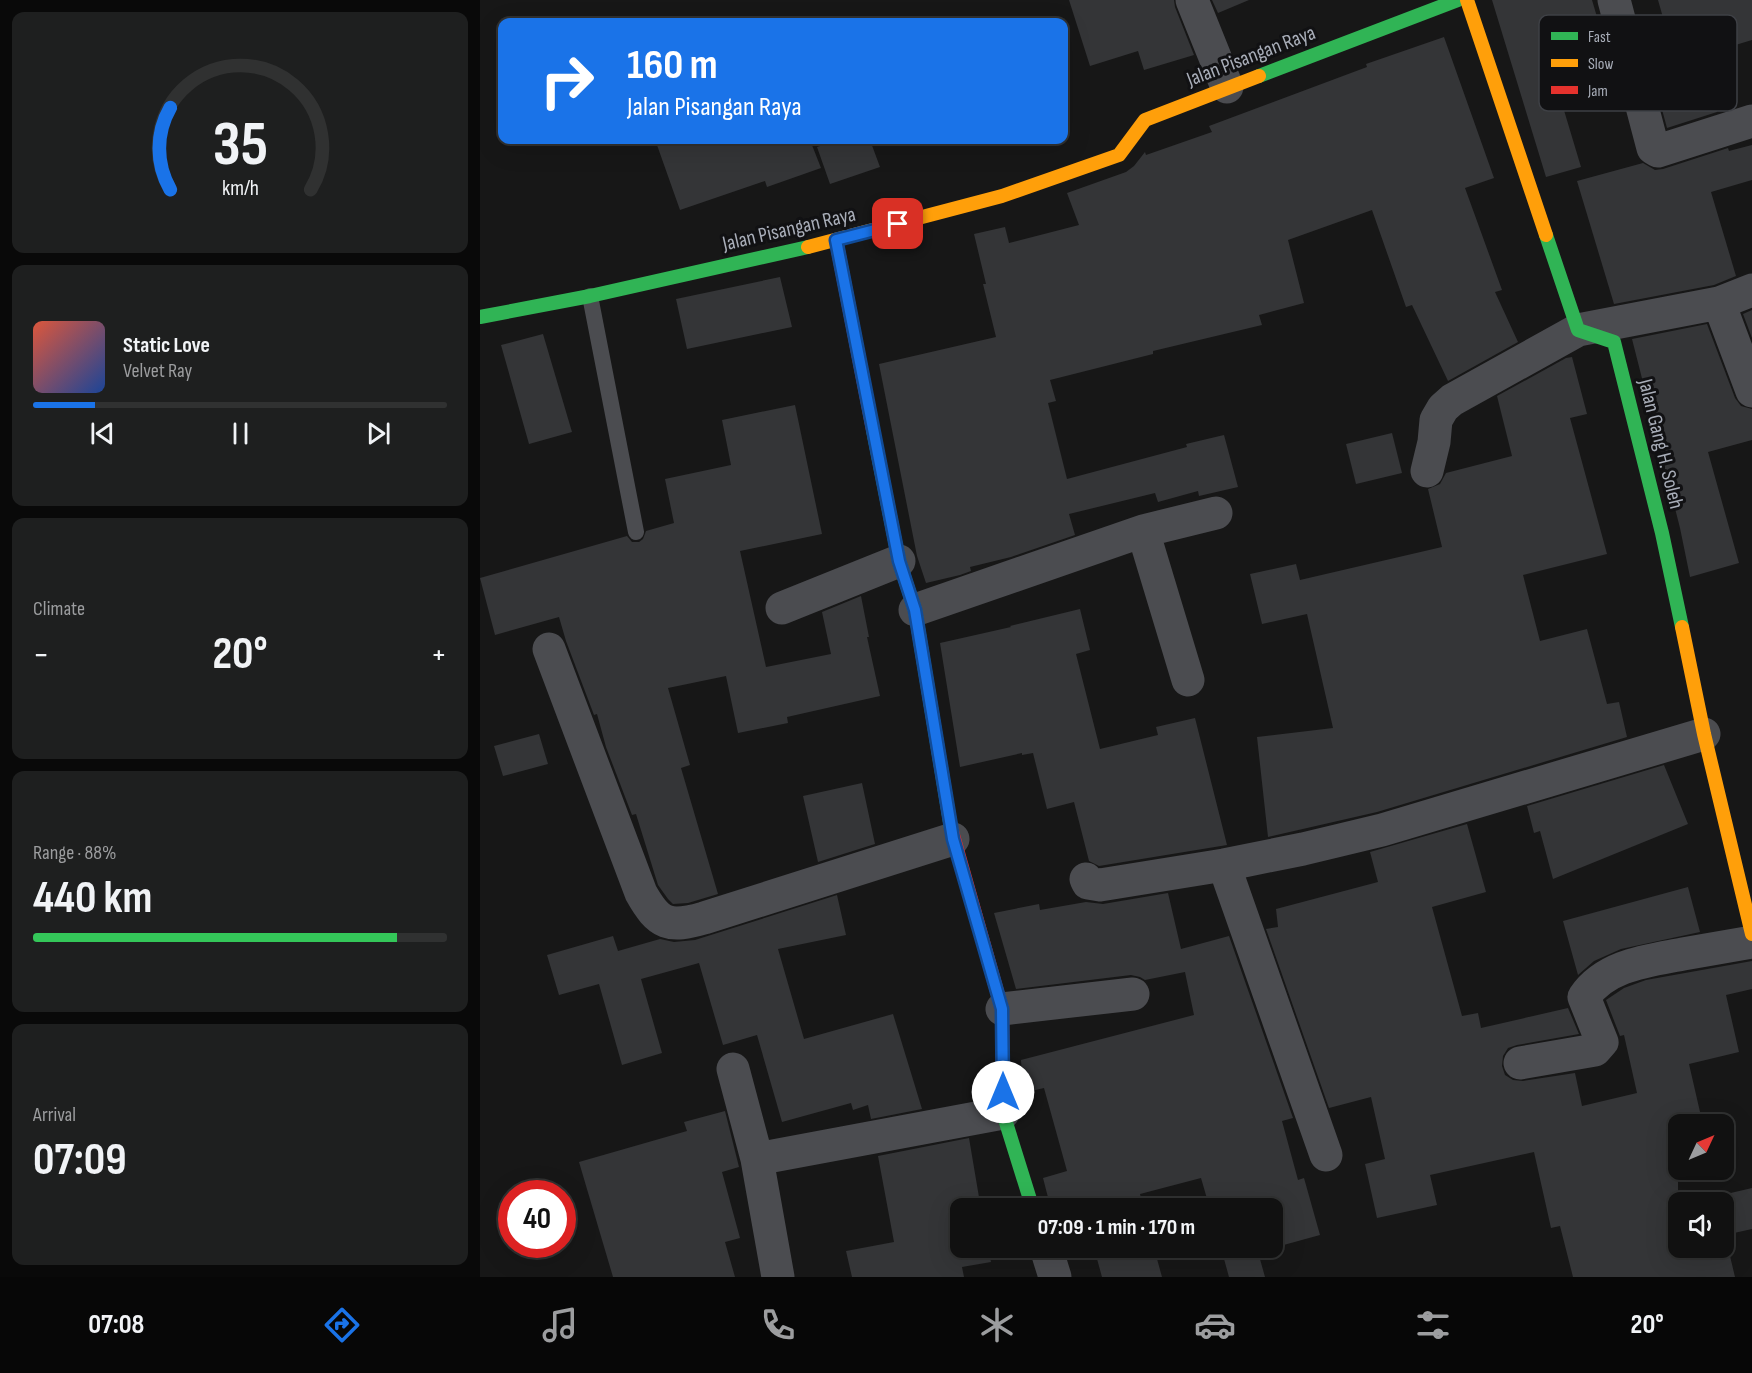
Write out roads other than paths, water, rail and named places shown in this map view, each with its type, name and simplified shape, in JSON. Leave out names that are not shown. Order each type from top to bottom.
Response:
[{"type":"street","points":[[1192,0],[1227,87]]},
{"type":"street","name":"Jalan Pisangan Raya","points":[[480,317],[590,296],[836,240],[1002,196],[1119,155],[1145,120],[1458,0]]},
{"type":"street","points":[[1467,0],[1578,330]]},
{"type":"street","points":[[1614,0],[1618,15]]},
{"type":"street","points":[[1643,111],[1653,148],[1658,151],[1752,121]]},
{"type":"street","points":[[836,240],[899,561],[915,610],[953,839],[1002,1009],[1003,1113],[1030,1198]]},
{"type":"street","points":[[1427,471],[1436,420],[1452,399],[1578,330],[1719,303],[1752,290]]},
{"type":"street","points":[[1719,303],[1752,392]]},
{"type":"street","name":"Jalan Gang H. Soleh","points":[[1578,330],[1614,342],[1662,533],[1704,735],[1752,934]]},
{"type":"street","points":[[915,610],[1143,531],[1216,513]]},
{"type":"street","points":[[1143,531],[1188,680]]},
{"type":"street","points":[[782,608],[899,561]]},
{"type":"street","points":[[549,649],[641,893],[657,918],[669,924],[704,918],[953,839]]},
{"type":"street","points":[[1086,879],[1088,883],[1100,885],[1224,865],[1303,849],[1382,830],[1704,735]]},
{"type":"street","points":[[1224,865],[1326,1155]]},
{"type":"street","points":[[1520,1064],[1595,1050],[1599,1047],[1602,1042],[1584,997],[1591,987],[1606,976],[1634,963],[1752,942]]},
{"type":"street","points":[[1002,1009],[1132,994]]},
{"type":"street","points":[[733,1070],[756,1159],[778,1277]]},
{"type":"street","points":[[756,1159],[1003,1113]]},
{"type":"street","points":[[1049,1258],[1055,1277]]},
{"type":"lane","points":[[590,296],[636,532]]}]
